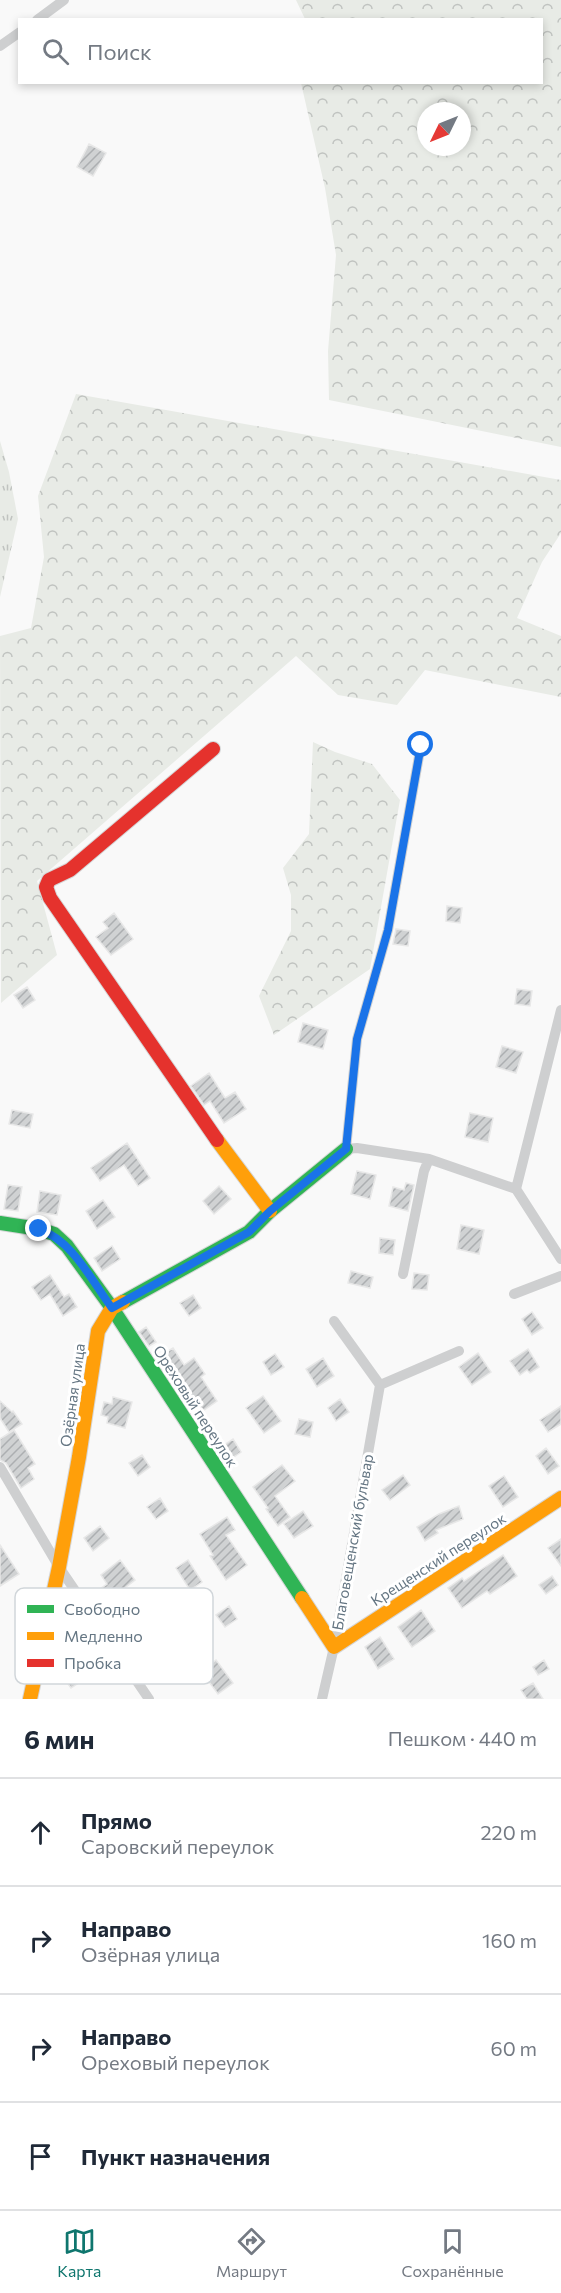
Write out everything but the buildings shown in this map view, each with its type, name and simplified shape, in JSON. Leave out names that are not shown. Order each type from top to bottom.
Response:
[{"type":"street","points":[[40,18],[64,0]]},
{"type":"street","points":[[0,46],[18,33]]},
{"type":"street","points":[[346,1149],[357,1039],[388,930],[421,745]]},
{"type":"street","points":[[213,749],[70,870],[49,880],[46,887],[50,898],[96,967],[233,1163],[270,1211]]},
{"type":"street","points":[[516,1189],[561,1010]]},
{"type":"street","points":[[112,1308],[249,1232],[270,1211],[346,1149],[357,1148],[429,1159],[516,1189],[561,1259]]},
{"type":"street","points":[[403,1274],[424,1172],[429,1159]]},
{"type":"street","name":"Ореховый переулок","points":[[0,1222],[54,1234],[66,1246],[112,1308],[334,1647]]},
{"type":"street","points":[[514,1294],[561,1276]]},
{"type":"street","name":"Озёрная улица","points":[[54,1588],[80,1457],[98,1331],[112,1308]]},
{"type":"street","points":[[334,1321],[380,1385],[459,1351]]},
{"type":"street","name":"Благовещенский бульвар","points":[[322,1699],[334,1647],[380,1385]]},
{"type":"street","points":[[0,1467],[73,1588]]},
{"type":"street","name":"Крещенский переулок","points":[[334,1647],[561,1498]]},
{"type":"street","name":"Озёрная улица","points":[[30,1699],[33,1684]]},
{"type":"street","points":[[139,1684],[149,1699]]},
{"type":"green space","points":[[296,0],[561,0],[561,447],[329,400],[328,351],[336,255],[325,188],[301,84],[543,84],[543,18],[305,18]]},
{"type":"green space","points":[[76,394],[561,480],[561,533],[542,562],[517,618],[561,636],[561,697],[425,670],[397,705],[338,695],[296,656],[37,881],[57,955],[1,1003],[0,636],[31,628],[44,557],[38,496]]},
{"type":"green space","points":[[0,441],[18,519],[0,597]]},
{"type":"green space","points":[[313,742],[372,764],[400,800],[370,969],[274,1035],[259,996],[291,931],[291,895],[283,868],[309,834]]},
{"type":"traffic: fast","points":[[123,1302],[249,1232],[270,1211],[346,1149]]},
{"type":"traffic: fast","points":[[0,1223],[39,1229],[54,1234],[67,1246],[112,1308],[302,1598]]},
{"type":"traffic: slow","points":[[217,1140],[270,1211]]},
{"type":"traffic: slow","points":[[54,1588],[79,1457],[98,1331],[112,1308],[123,1302]]},
{"type":"traffic: slow","points":[[302,1598],[334,1647],[561,1498]]},
{"type":"traffic: slow","points":[[30,1699],[33,1684]]},
{"type":"traffic: jam","points":[[213,749],[70,870],[49,880],[46,887],[50,898],[217,1140]]},
{"type":"route","points":[[39,1229],[54,1234],[66,1246],[112,1308],[249,1232],[270,1211],[346,1149],[357,1039],[388,930],[421,745]]}]
